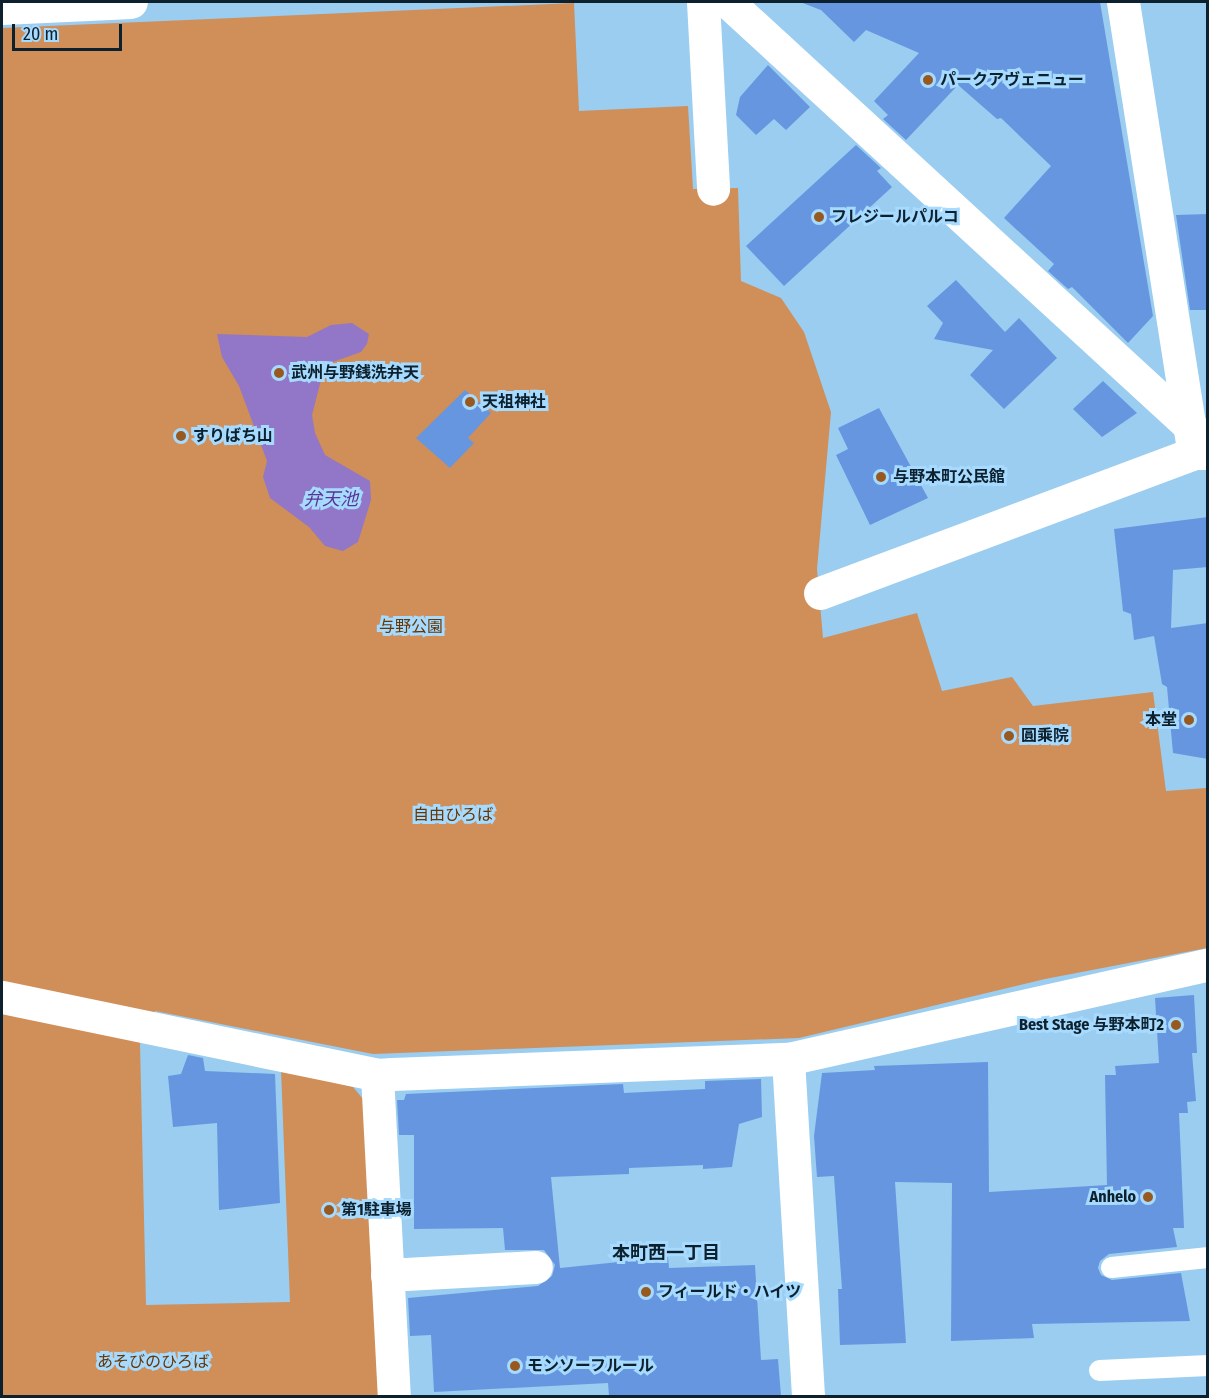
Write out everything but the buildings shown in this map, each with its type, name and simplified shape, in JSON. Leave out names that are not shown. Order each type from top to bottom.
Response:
[{"type":"street","points":[[2,8],[131,2]]},
{"type":"street","points":[[703,2],[713,189]]},
{"type":"street","points":[[728,2],[1198,445]]},
{"type":"street","points":[[1123,2],[1198,445]]},
{"type":"street","points":[[820,593],[1198,445]]},
{"type":"street","points":[[2,997],[377,1075],[788,1059],[1208,964]]},
{"type":"street","points":[[788,1059],[808,1396]]},
{"type":"street","points":[[377,1075],[394,1396]]},
{"type":"street","points":[[387,1275],[536,1267]]},
{"type":"lane","points":[[1111,1267],[1208,1257]]},
{"type":"lane","points":[[1099,1370],[1208,1365]]},
{"type":"green space","name":"与野公園","points":[[574,3],[579,111],[688,106],[693,189],[738,188],[741,281],[781,298],[804,332],[831,412],[817,569],[823,638],[917,613],[942,691],[1012,677],[1033,706],[1153,692],[1166,791],[1207,788],[1207,948],[1045,979],[799,1038],[373,1054],[155,1011],[140,1044],[146,1305],[290,1302],[281,1069],[353,1087],[363,1099],[379,1396],[2,1396],[2,28]]},
{"type":"water","name":"弁天池","points":[[352,323],[369,334],[367,344],[361,352],[333,362],[323,372],[312,415],[315,433],[325,455],[370,481],[371,500],[358,542],[343,551],[325,546],[309,527],[270,498],[263,477],[267,461],[239,386],[222,357],[217,334],[307,337],[331,325]]},
{"type":"place","name":"パークアヴェニュー","points":[[928,80]]},
{"type":"place","name":"フレジールパルコ","points":[[819,217]]},
{"type":"place","name":"武州与野銭洗弁天","points":[[279,373]]},
{"type":"place","name":"天祖神社","points":[[470,402]]},
{"type":"place","name":"すりばち山","points":[[181,436]]},
{"type":"place","name":"与野本町公民館","points":[[881,477]]},
{"type":"place","name":"本堂","points":[[1189,720]]},
{"type":"place","name":"圓乘院","points":[[1009,736]]},
{"type":"place","name":"Best Stage 与野本町2","points":[[1176,1025]]},
{"type":"place","name":"Anhelo","points":[[1148,1197]]},
{"type":"place","name":"第1駐車場","points":[[329,1210]]},
{"type":"place","name":"フィールド・ハイツ","points":[[646,1292]]},
{"type":"place","name":"モンソーフルール","points":[[515,1366]]},
{"type":"district","name":"本町西一丁目","points":[[666,1253]]},
{"type":"park label","name":"自由ひろば","points":[[453,815]]},
{"type":"park label","name":"あそびのひろば","points":[[153,1362]]}]
